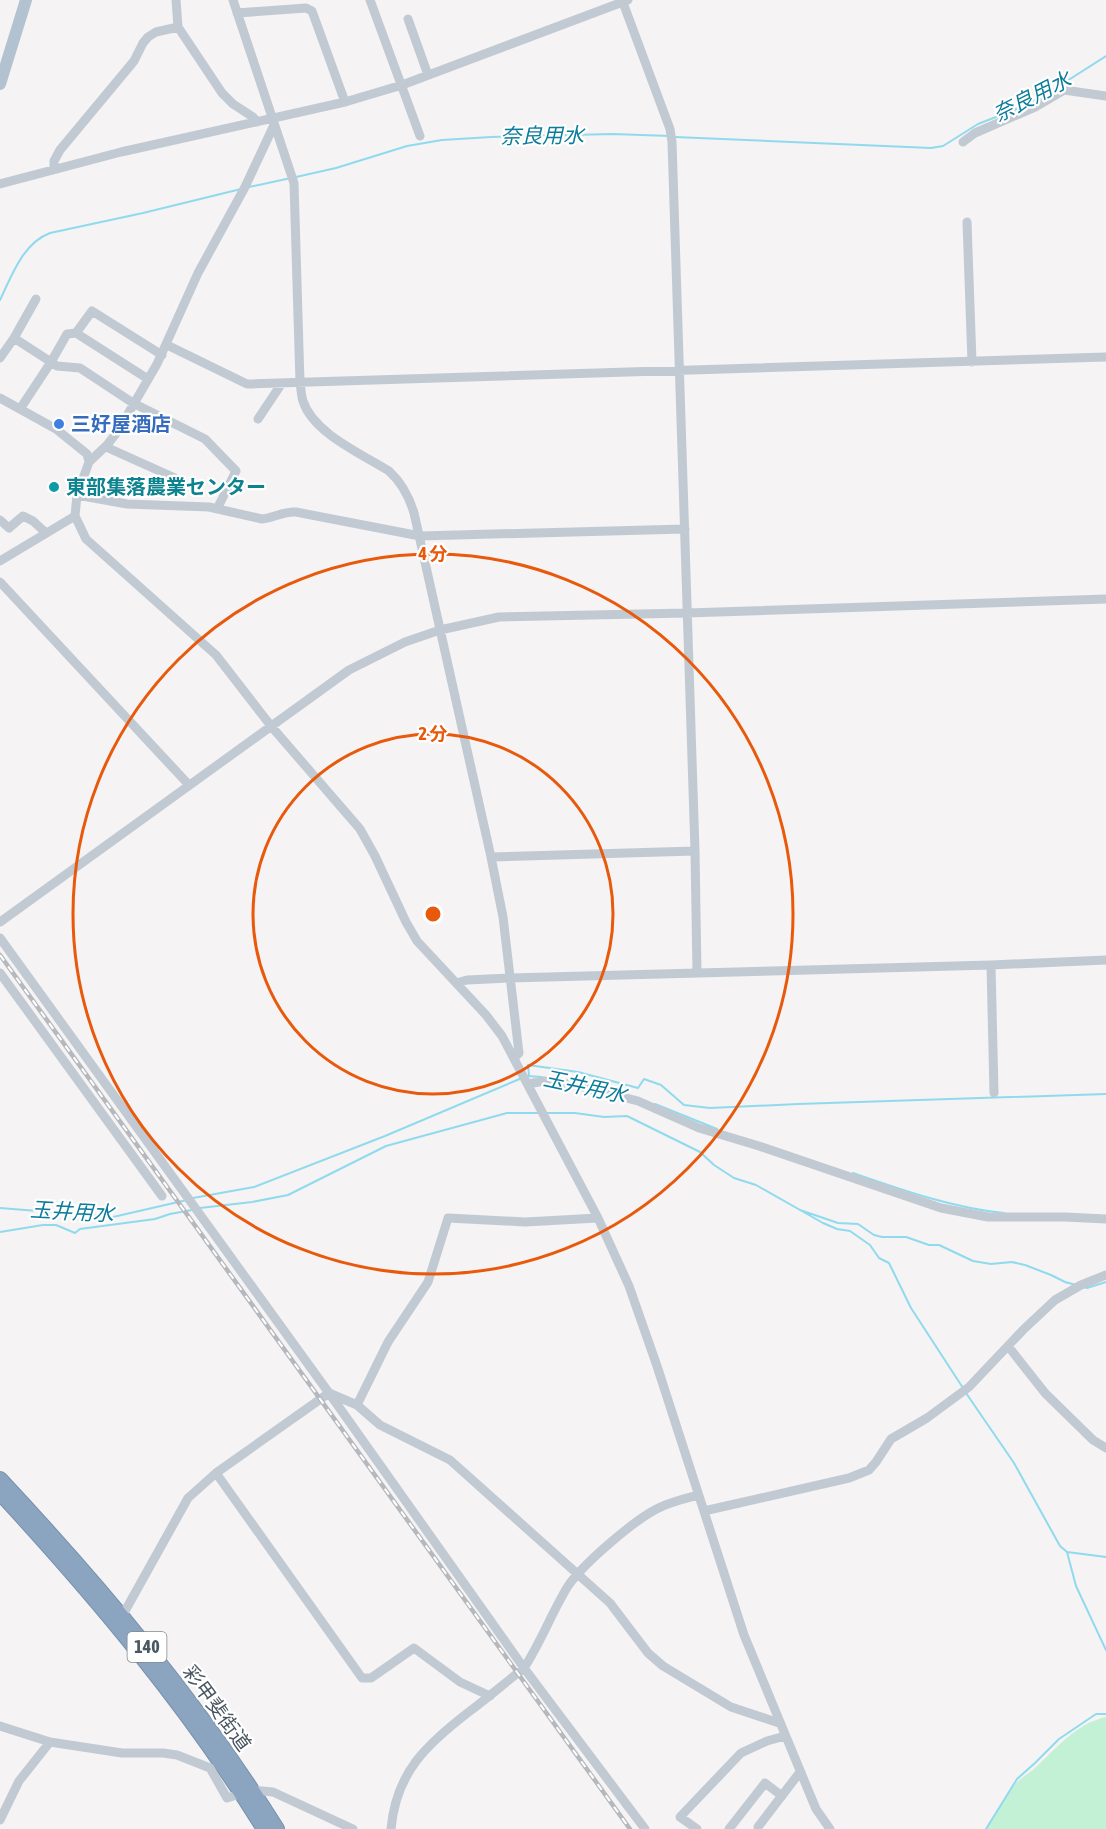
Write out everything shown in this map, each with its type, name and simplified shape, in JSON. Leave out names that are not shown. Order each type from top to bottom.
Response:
[{"type":"highway","name":"彩甲斐街道","points":[[0,1479],[60,1544],[119,1620]]},
{"type":"highway","name":"彩甲斐街道","points":[[0,1493],[168,1673],[247,1792],[277,1829]]},
{"type":"highway","name":"彩甲斐街道","points":[[247,1792],[264,1829]]},
{"type":"main road","points":[[0,84],[26,0]]},
{"type":"street","points":[[176,0],[178,27],[222,93],[257,122]]},
{"type":"street","points":[[233,0],[292,177],[300,382],[303,401],[310,416],[322,429],[389,471],[410,498],[491,857],[502,917],[519,1053],[514,1058]]},
{"type":"street","points":[[372,1],[420,136]]},
{"type":"street","points":[[0,184],[121,152],[257,122],[273,122],[345,102],[402,85],[624,1],[670,129],[685,529],[697,973]]},
{"type":"street","points":[[237,13],[306,8],[312,11],[345,102]]},
{"type":"street","points":[[408,19],[428,75]]},
{"type":"street","points":[[54,169],[54,161],[60,150],[134,61],[148,37],[156,32],[178,27]]},
{"type":"street","points":[[963,142],[975,133],[1035,107],[1064,90],[1106,96]]},
{"type":"street","points":[[273,122],[245,187],[198,273],[162,355],[118,431],[89,462],[77,495],[75,516],[86,539],[216,655],[271,726],[360,829],[417,941],[486,1015],[502,1036],[598,1218],[629,1286],[744,1635],[816,1809],[830,1829]]},
{"type":"street","points":[[967,222],[972,362]]},
{"type":"street","points":[[0,358],[36,299]]},
{"type":"street","points":[[76,333],[92,310],[162,355]]},
{"type":"street","points":[[20,410],[67,334],[76,333],[148,379]]},
{"type":"street","points":[[14,338],[51,363],[57,366],[80,368],[133,403],[205,439],[236,471],[217,509]]},
{"type":"street","points":[[167,345],[247,384],[1106,357]]},
{"type":"street","points":[[258,419],[282,383]]},
{"type":"street","points":[[0,398],[56,429],[87,454],[89,462]]},
{"type":"street","points":[[105,447],[175,478]]},
{"type":"street","points":[[77,495],[127,504],[209,507],[262,519],[268,519],[282,512],[296,512],[420,536],[685,529]]},
{"type":"street","points":[[0,520],[9,528],[23,516],[33,521],[46,533]]},
{"type":"street","points":[[0,561],[75,516]]},
{"type":"street","points":[[0,582],[189,785]]},
{"type":"street","points":[[0,922],[349,670],[405,642],[440,630],[499,617],[1106,599]]},
{"type":"street","points":[[491,857],[695,851]]},
{"type":"street","points":[[0,938],[329,1393],[524,1668],[645,1829]]},
{"type":"street","points":[[456,983],[467,980],[510,978],[1106,960]]},
{"type":"street","points":[[990,965],[994,1093]]},
{"type":"street","points":[[0,973],[162,1196]]},
{"type":"street","points":[[528,1083],[544,1081],[571,1084],[638,1101],[699,1128],[941,1208],[988,1217],[1106,1219]]},
{"type":"street","points":[[357,1405],[388,1342],[428,1282],[448,1218],[525,1222],[598,1218]]},
{"type":"street","points":[[704,1511],[849,1478],[868,1470],[891,1439],[927,1419],[961,1394],[1055,1300],[1106,1275]]},
{"type":"street","points":[[1008,1346],[1045,1393],[1094,1440],[1106,1448]]},
{"type":"street","points":[[329,1393],[357,1405],[380,1425],[450,1460],[610,1603],[648,1653],[663,1666],[731,1707],[779,1723]]},
{"type":"street","points":[[119,1620],[188,1498],[216,1473],[329,1393]]},
{"type":"street","points":[[216,1473],[362,1677],[371,1678],[414,1648],[460,1682],[490,1696]]},
{"type":"street","points":[[391,1829],[393,1808],[416,1760],[433,1741],[524,1668],[559,1602],[578,1573],[641,1518],[662,1506],[698,1495]]},
{"type":"street","points":[[0,1726],[50,1742],[122,1753],[177,1755],[210,1768],[227,1798],[247,1792],[273,1792],[353,1829]]},
{"type":"street","points":[[697,1829],[680,1817],[741,1753],[767,1741],[785,1736]]},
{"type":"street","points":[[0,1820],[19,1781],[50,1742]]},
{"type":"street","points":[[758,1827],[800,1772]]},
{"type":"street","points":[[729,1829],[765,1784],[782,1796]]},
{"type":"green space","points":[[1106,1717],[1106,1829],[986,1829],[1017,1782],[1076,1731],[1095,1720]]},
{"type":"waterway","name":"奈良用水","points":[[675,137],[931,148],[943,146],[978,124],[1045,95],[1106,56]]},
{"type":"waterway","name":"奈良用水","points":[[296,177],[336,168],[407,146],[442,140],[613,134],[670,136]]},
{"type":"waterway","name":"奈良用水","points":[[249,187],[291,178]]},
{"type":"waterway","name":"奈良用水","points":[[0,300],[25,252],[32,244],[50,233],[241,189]]},
{"type":"waterway","points":[[529,1075],[528,1065],[578,1072],[638,1088],[644,1079],[661,1085],[684,1105],[710,1108],[1106,1094]]},
{"type":"waterway","name":"玉井用水","points":[[527,1076],[542,1077]]},
{"type":"waterway","name":"玉井用水","points":[[193,1198],[254,1187],[385,1136],[522,1078]]},
{"type":"waterway","name":"玉井用水","points":[[655,1104],[717,1129]]},
{"type":"waterway","points":[[200,1208],[288,1195],[386,1146],[507,1113],[540,1113]]},
{"type":"waterway","points":[[546,1113],[575,1113],[604,1117],[627,1116],[700,1152],[714,1165],[734,1178],[756,1185],[823,1223],[850,1231],[870,1245],[879,1258],[889,1263],[911,1308],[963,1388]]},
{"type":"waterway","name":"玉井用水","points":[[853,1173],[947,1203],[1004,1213]]},
{"type":"waterway","name":"玉井用水","points":[[0,1208],[113,1217],[187,1200]]},
{"type":"waterway","points":[[0,1232],[56,1225],[75,1233],[80,1229],[155,1219],[192,1210]]},
{"type":"waterway","points":[[800,1210],[838,1223],[858,1224],[874,1235],[906,1237],[929,1245],[939,1245],[973,1261],[991,1264],[1012,1262],[1025,1265],[1076,1285]]},
{"type":"waterway","points":[[1084,1287],[1106,1282]]},
{"type":"waterway","points":[[966,1393],[1014,1463],[1060,1546],[1067,1552],[1076,1586],[1106,1650]]},
{"type":"waterway","points":[[1067,1552],[1106,1557]]},
{"type":"waterway","points":[[986,1829],[1017,1779],[1059,1739],[1096,1714],[1106,1714]]},
{"type":"railway","points":[[0,955],[630,1829]]},
{"type":"place","name":"三好屋酒店","points":[[59,424]]},
{"type":"place","name":"東部集落農業センター","points":[[54,487]]}]
